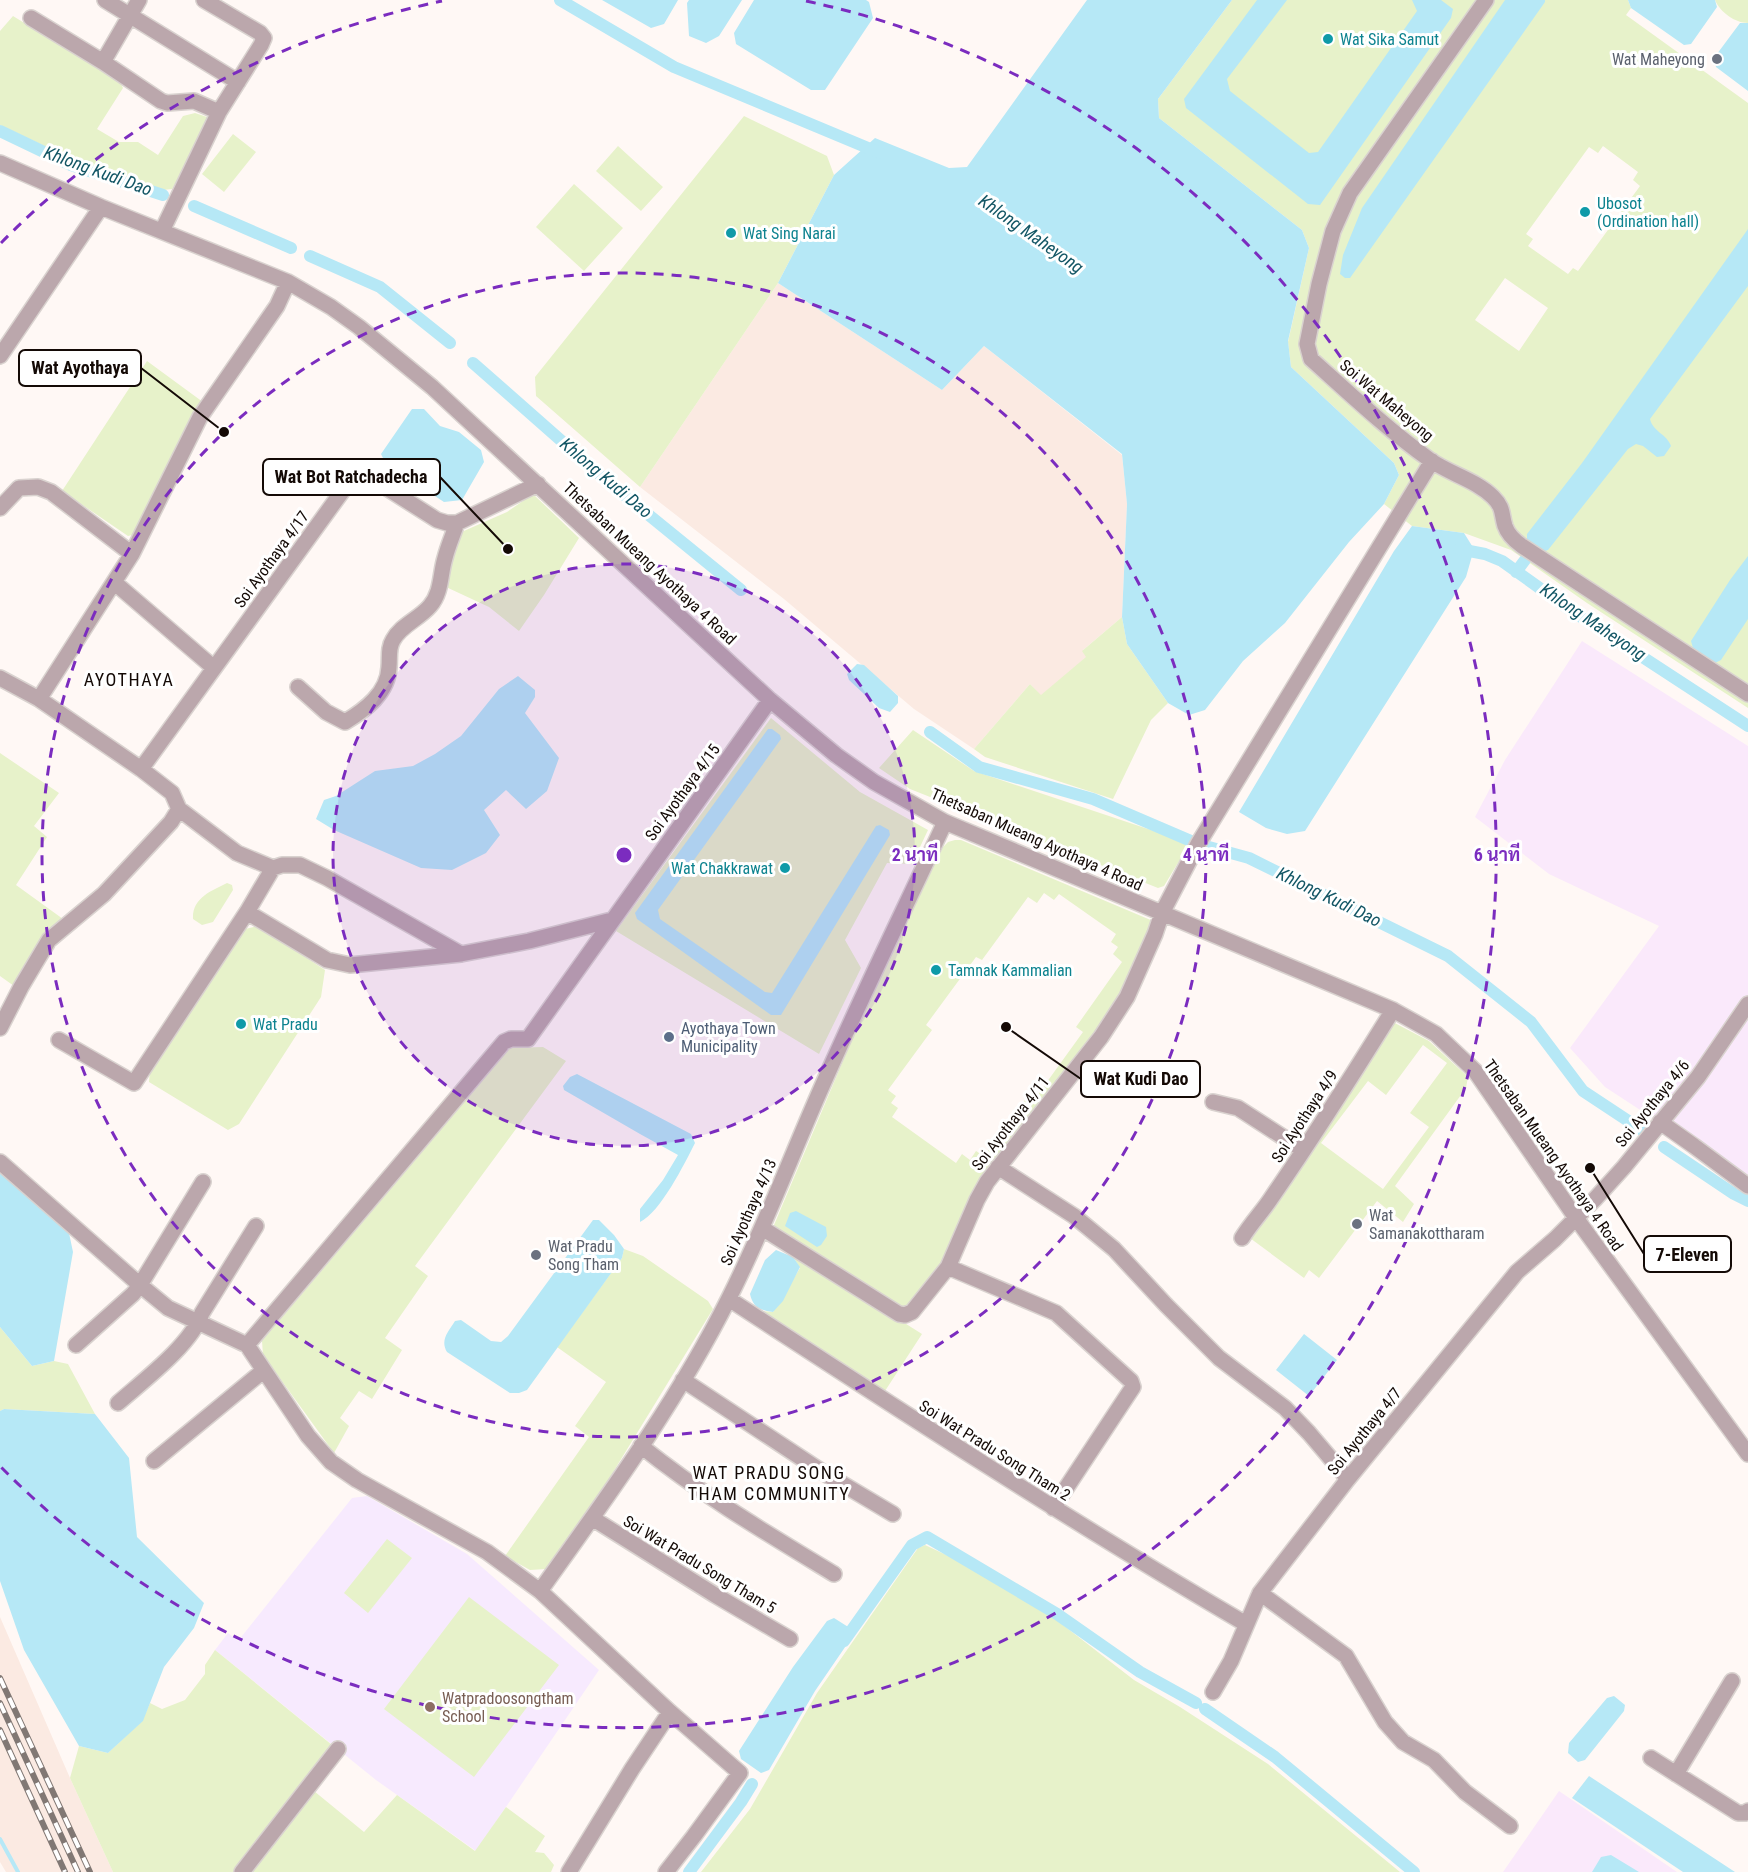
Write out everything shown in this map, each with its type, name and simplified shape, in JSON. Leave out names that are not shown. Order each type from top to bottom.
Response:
[{"type":"street","points":[[105,0],[238,82]]},
{"type":"street","points":[[103,62],[139,0]]},
{"type":"street","points":[[162,231],[219,112],[264,38],[260,33],[204,0]]},
{"type":"street","name":"Soi Wat Maheyong","points":[[1162,913],[1197,844],[1432,461],[1390,428],[1311,358],[1306,344],[1333,231],[1350,193],[1486,0]]},
{"type":"street","points":[[31,18],[161,101],[167,103],[194,101],[219,112]]},
{"type":"street","name":"Thetsaban Mueang Ayothaya 4 Road","points":[[0,163],[101,207],[288,282],[331,307],[432,387],[770,700],[836,755],[874,782],[945,822],[1393,1010],[1436,1034],[1475,1071],[1576,1218],[1746,1447]]},
{"type":"street","points":[[0,356],[101,207]]},
{"type":"street","points":[[39,699],[132,554],[200,417],[277,306],[288,282]]},
{"type":"street","points":[[1432,461],[1482,487],[1494,497],[1502,507],[1505,525],[1512,538],[1522,546],[1748,694]]},
{"type":"street","name":"Soi Ayothaya 4/17","points":[[141,769],[349,483],[359,477],[371,478],[437,520],[457,523]]},
{"type":"street","points":[[298,687],[326,712],[345,722],[363,712],[385,684],[390,669],[389,651],[393,638],[430,606],[436,597],[444,559],[457,523],[538,484]]},
{"type":"street","points":[[0,507],[19,488],[38,487],[51,492],[132,554]]},
{"type":"street","points":[[115,583],[214,668]]},
{"type":"street","points":[[0,678],[39,699],[141,769],[172,792],[179,809],[237,853],[273,868]]},
{"type":"street","name":"Soi Ayothaya 4/15","points":[[247,1345],[504,1042],[512,1039],[528,1039],[770,700]]},
{"type":"street","points":[[0,1028],[21,987],[50,940],[104,894],[171,822],[179,809]]},
{"type":"street","name":"Soi Ayothaya 4/13","points":[[540,1591],[592,1518],[684,1380],[729,1299],[762,1228],[827,1074],[945,822]]},
{"type":"street","points":[[58,1040],[134,1083],[247,912],[273,868],[282,864],[300,865],[327,878],[461,954]]},
{"type":"street","points":[[247,912],[327,960],[350,965],[461,954],[529,941],[612,920]]},
{"type":"street","name":"Soi Ayothaya 4/11","points":[[762,1228],[899,1314],[905,1315],[912,1312],[948,1267],[987,1182],[1101,1037],[1127,997],[1162,913]]},
{"type":"street","name":"Soi Ayothaya 4/6","points":[[1576,1218],[1610,1183],[1698,1077],[1748,1004]]},
{"type":"street","name":"Soi Ayothaya 4/9","points":[[1242,1238],[1252,1222],[1263,1211],[1393,1010]]},
{"type":"street","points":[[1213,1102],[1238,1108],[1303,1150]]},
{"type":"street","points":[[1660,1122],[1748,1186]]},
{"type":"street","points":[[0,1162],[168,1308],[247,1345],[308,1436],[332,1462],[357,1480],[487,1552],[540,1591],[670,1712],[740,1773],[666,1872]]},
{"type":"street","points":[[998,1167],[1074,1216],[1114,1249],[1219,1358],[1285,1408],[1348,1479]]},
{"type":"street","points":[[76,1345],[140,1285],[202,1182]]},
{"type":"street","name":"Soi Ayothaya 4/7","points":[[1213,1692],[1231,1661],[1260,1593],[1348,1479],[1517,1272],[1576,1218]]},
{"type":"street","points":[[118,1403],[186,1341],[256,1226]]},
{"type":"street","points":[[948,1267],[1056,1313],[1131,1381],[1133,1387],[1053,1508]]},
{"type":"street","name":"Soi Wat Pradu Song Tham 2","points":[[729,1299],[1053,1508],[1246,1624]]},
{"type":"street","points":[[154,1461],[263,1371]]},
{"type":"street","points":[[684,1380],[824,1473],[892,1514]]},
{"type":"street","points":[[641,1446],[677,1475],[834,1574]]},
{"type":"street","name":"Soi Wat Pradu Song Tham 5","points":[[592,1518],[790,1639]]},
{"type":"street","points":[[1260,1593],[1346,1656],[1384,1722],[1403,1742],[1434,1760],[1465,1792],[1510,1826]]},
{"type":"street","points":[[1676,1774],[1732,1681]]},
{"type":"street","points":[[569,1872],[670,1712]]},
{"type":"street","points":[[242,1872],[338,1749]]},
{"type":"street","points":[[1651,1758],[1738,1813],[1748,1811]]},
{"type":"shaded area","points":[[778,283],[942,390],[984,346],[1122,455],[1127,504],[1122,617],[1083,650],[1087,657],[1041,696],[1030,684],[974,749],[914,709],[784,599],[640,487]]},
{"type":"shaded area","points":[[1582,641],[1748,746],[1748,1175],[1660,1112],[1654,1119],[1605,1087],[1570,1048],[1659,926],[1549,874],[1475,817],[1505,760]]},
{"type":"shaded area","name":"Watpradoosongtham School","points":[[367,1496],[467,1554],[599,1670],[476,1851],[376,1780],[215,1650],[228,1633],[238,1641],[352,1498]]},
{"type":"shaded area","points":[[0,1617],[113,1872],[6,1872],[0,1862]]},
{"type":"shaded area","points":[[1559,1791],[1677,1872],[1503,1872]]},
{"type":"green space","points":[[1232,0],[1628,0],[1631,8],[1626,15],[1748,103],[1748,708],[1587,603],[1511,550],[1464,533],[1412,526],[1384,504],[1399,475],[1394,463],[1291,367],[1288,342],[1309,248],[1302,230],[1159,118],[1158,99]],"holes":[[[1603,146],[1638,172],[1633,180],[1640,186],[1578,271],[1573,268],[1568,274],[1528,246],[1533,239],[1526,234],[1589,147],[1598,153]],[[1505,278],[1548,308],[1519,351],[1475,320]]]},
{"type":"green space","points":[[1715,0],[1748,0],[1748,23],[1728,16]]},
{"type":"green space","points":[[13,16],[120,82],[123,88],[97,129],[119,142],[138,142],[158,155],[183,116],[195,113],[207,117],[208,125],[172,189],[163,190],[74,160],[0,125],[0,31]]},
{"type":"green space","points":[[744,116],[827,156],[834,175],[778,283],[640,487],[536,396],[535,377]]},
{"type":"green space","points":[[233,134],[256,152],[224,192],[202,174]]},
{"type":"green space","points":[[618,146],[663,187],[641,211],[596,171]]},
{"type":"green space","points":[[574,184],[623,228],[584,271],[536,227]]},
{"type":"green space","points":[[147,361],[207,405],[137,534],[128,536],[62,491]]},
{"type":"green space","points":[[533,494],[579,538],[519,631],[489,607],[446,587],[457,534],[507,512]]},
{"type":"green space","points":[[1122,617],[1127,644],[1168,703],[1151,720],[1113,799],[985,757],[974,749],[1030,684],[1041,695],[1086,657],[1082,651]]},
{"type":"green space","points":[[771,718],[860,792],[928,830],[912,864],[887,863],[845,940],[861,968],[819,1054],[616,931]]},
{"type":"green space","points":[[913,730],[974,771],[1190,843],[1164,886],[1158,888],[910,789],[879,768]]},
{"type":"green space","points":[[0,753],[59,793],[34,826],[47,837],[16,885],[63,919],[14,986],[0,976]]},
{"type":"green space","points":[[961,840],[1153,921],[1115,1007],[980,1180],[945,1260],[905,1309],[777,1231],[774,1225],[861,1018],[943,847],[948,842]],"holes":[[[1044,893],[1054,900],[1059,894],[1116,934],[1111,942],[1118,947],[1113,954],[1122,962],[1076,1027],[1083,1032],[1031,1104],[1025,1100],[984,1156],[976,1151],[970,1160],[962,1154],[956,1163],[892,1117],[898,1108],[891,1103],[896,1096],[888,1090],[932,1030],[926,1025],[976,957],[982,960],[1028,897],[1037,903]]]},
{"type":"green space","points":[[227,883],[232,885],[233,890],[213,922],[202,925],[193,919],[199,900]]},
{"type":"green space","points":[[258,926],[325,970],[321,997],[239,1124],[228,1130],[149,1082],[150,1070],[245,929]]},
{"type":"green space","points":[[1391,1021],[1429,1041],[1468,1077],[1466,1088],[1395,1186],[1414,1204],[1403,1222],[1377,1201],[1319,1278],[1309,1270],[1304,1278],[1239,1230]],"holes":[[[1423,1045],[1447,1063],[1410,1113],[1429,1127],[1383,1189],[1321,1143],[1368,1081],[1386,1095]]]},
{"type":"green space","points":[[543,1047],[566,1061],[415,1266],[428,1276],[385,1338],[402,1350],[372,1399],[359,1391],[340,1418],[349,1426],[334,1453],[263,1355],[262,1341],[510,1048]]},
{"type":"green space","points":[[624,1249],[643,1256],[708,1301],[713,1309],[596,1500],[546,1569],[530,1570],[505,1556],[589,1437],[575,1426],[606,1382],[557,1347],[622,1258]]},
{"type":"green space","points":[[793,1257],[808,1262],[922,1334],[885,1391],[761,1311],[773,1312],[800,1268]]},
{"type":"green space","points":[[0,1327],[32,1366],[54,1361],[68,1364],[95,1414],[4,1409],[0,1411]]},
{"type":"green space","points":[[387,1539],[412,1558],[368,1613],[344,1593]]},
{"type":"green space","points":[[925,1545],[972,1567],[1054,1618],[1134,1680],[1268,1764],[1400,1872],[701,1872],[750,1809],[817,1693],[918,1548]]},
{"type":"green space","points":[[469,1597],[559,1665],[474,1777],[384,1709]]},
{"type":"green space","points":[[215,1650],[332,1745],[237,1872],[113,1872],[70,1778],[79,1746],[108,1753],[142,1721],[150,1703],[162,1709],[185,1700],[205,1674],[205,1665]]},
{"type":"green space","points":[[314,1791],[364,1832],[397,1795],[475,1851],[506,1807],[545,1836],[535,1852],[544,1853],[554,1865],[551,1872],[251,1872]]},
{"type":"water","points":[[602,0],[678,0],[664,24],[651,28]]},
{"type":"water","points":[[689,0],[742,0],[719,36],[706,43],[689,36],[687,3]]},
{"type":"water","points":[[754,0],[866,0],[869,2],[873,18],[825,90],[811,90],[736,44],[734,33]]},
{"type":"water","points":[[1087,0],[1232,0],[1158,99],[1159,118],[1302,230],[1309,248],[1288,341],[1291,367],[1394,463],[1399,475],[1384,504],[1349,542],[1285,623],[1243,661],[1205,710],[1189,715],[1168,703],[1127,644],[1122,617],[1127,504],[1122,454],[984,346],[942,390],[778,283],[834,175],[875,138],[949,168],[967,167]]},
{"type":"water","points":[[1257,0],[1287,0],[1227,79],[1230,91],[1309,153],[1318,152],[1417,11],[1412,0],[1441,0],[1453,9],[1451,18],[1320,205],[1308,204],[1186,108],[1184,99]]},
{"type":"water","points":[[1505,0],[1545,0],[1545,2],[1350,278],[1345,278],[1340,274],[1343,255],[1362,208]]},
{"type":"water","points":[[1628,0],[1715,0],[1717,7],[1691,44],[1684,45],[1631,8]]},
{"type":"water","points":[[1740,23],[1748,23],[1748,91],[1716,67],[1714,58]]},
{"type":"water","points":[[1748,229],[1748,286],[1650,419],[1671,446],[1664,456],[1657,457],[1643,446],[1636,444],[1628,449],[1548,550],[1542,552],[1527,540],[1527,534],[1582,463]]},
{"type":"water","points":[[412,409],[424,409],[440,426],[459,432],[481,450],[484,462],[462,500],[444,502],[386,464],[381,454]]},
{"type":"water","points":[[1412,526],[1464,533],[1474,549],[1466,577],[1305,831],[1287,834],[1266,828],[1239,812],[1394,551]]},
{"type":"water","points":[[1748,556],[1748,619],[1721,660],[1715,663],[1693,648],[1691,641]]},
{"type":"water","points":[[857,664],[864,665],[898,696],[898,703],[890,712],[879,708],[849,680],[847,674]]},
{"type":"water","points":[[518,676],[535,690],[535,697],[525,713],[559,758],[547,791],[526,809],[506,790],[484,810],[500,835],[486,853],[452,870],[421,868],[334,830],[316,819],[324,800],[336,796],[375,771],[413,766],[461,736],[499,689]]},
{"type":"water","points":[[768,729],[780,735],[781,739],[658,910],[660,919],[765,992],[772,993],[876,826],[880,825],[889,830],[890,835],[781,1015],[771,1015],[637,919],[635,913]]},
{"type":"water","points":[[577,1074],[691,1134],[695,1143],[664,1198],[648,1217],[640,1222],[640,1209],[663,1180],[678,1155],[564,1090],[563,1086],[570,1077]]},
{"type":"water","points":[[0,1167],[69,1233],[73,1252],[54,1361],[32,1366],[0,1327]]},
{"type":"water","points":[[796,1211],[826,1227],[827,1236],[821,1245],[817,1247],[785,1226],[790,1213]]},
{"type":"water","points":[[593,1220],[599,1220],[614,1235],[624,1249],[622,1258],[527,1390],[510,1393],[447,1352],[445,1340],[455,1321],[461,1320],[491,1341],[501,1342],[508,1336]]},
{"type":"water","points":[[776,1250],[793,1257],[800,1267],[783,1301],[773,1312],[757,1307],[750,1294],[765,1260]]},
{"type":"water","points":[[1304,1334],[1337,1360],[1309,1396],[1276,1370]]},
{"type":"water","points":[[4,1409],[95,1414],[129,1458],[137,1537],[204,1603],[194,1628],[164,1667],[143,1721],[108,1753],[79,1746],[24,1650],[0,1581],[0,1411]]},
{"type":"water","points":[[834,1618],[853,1630],[854,1634],[815,1691],[769,1770],[761,1773],[741,1759],[739,1751],[793,1667],[827,1621]]},
{"type":"water","points":[[1614,1696],[1625,1705],[1624,1711],[1585,1760],[1578,1762],[1568,1753],[1569,1743],[1607,1698]]},
{"type":"water","points":[[1589,1776],[1735,1872],[1683,1872],[1572,1798]]},
{"type":"water","points":[[1611,1855],[1639,1872],[1592,1872],[1601,1857]]},
{"type":"waterway","name":"Khlong Maheyong","points":[[560,0],[674,67],[880,153]]},
{"type":"waterway","name":"Khlong Kudi Dao","points":[[0,131],[71,165],[163,195]]},
{"type":"waterway","name":"Khlong Kudi Dao","points":[[194,206],[291,248]]},
{"type":"waterway","name":"Khlong Kudi Dao","points":[[310,256],[380,287],[450,343]]},
{"type":"waterway","name":"Khlong Kudi Dao","points":[[473,363],[607,481],[741,590]]},
{"type":"waterway","name":"Khlong Maheyong","points":[[1459,549],[1485,554],[1502,561],[1569,609],[1748,726]]},
{"type":"waterway","points":[[1516,572],[1525,560]]},
{"type":"waterway","name":"Khlong Kudi Dao","points":[[930,732],[979,767],[1093,799],[1198,844],[1249,858],[1448,956],[1531,1022],[1583,1091],[1645,1132]]},
{"type":"waterway","name":"Khlong Kudi Dao","points":[[1664,1147],[1748,1201]]},
{"type":"waterway","points":[[844,1641],[912,1545],[927,1537],[1057,1614],[1140,1672],[1196,1703]]},
{"type":"waterway","points":[[1205,1709],[1275,1757],[1414,1872]]},
{"type":"waterway","points":[[689,1872],[752,1784]]},
{"type":"waterway","points":[[0,1839],[18,1872]]},
{"type":"railway","points":[[0,1678],[90,1872]]},
{"type":"railway","points":[[0,1703],[78,1872]]},
{"type":"railway","points":[[0,1730],[65,1872]]},
{"type":"place","name":"Wat Sika Samut","points":[[1328,39]]},
{"type":"place","name":"Wat Maheyong","points":[[1717,59]]},
{"type":"place","name":"Ubosot (Ordination hall)","points":[[1585,212]]},
{"type":"place","name":"Wat Sing Narai","points":[[731,233]]},
{"type":"place","name":"Wat Ayothaya","points":[[224,432]]},
{"type":"place","name":"Wat Bot Ratchadecha","points":[[508,549]]},
{"type":"place","name":"Wat Chakkrawat","points":[[785,868]]},
{"type":"place","name":"Tamnak Kammalian","points":[[936,970]]},
{"type":"place","name":"Wat Pradu","points":[[241,1024]]},
{"type":"place","name":"Wat Kudi Dao","points":[[1006,1027]]},
{"type":"place","name":"Ayothaya Town Municipality","points":[[669,1037]]},
{"type":"place","name":"7-Eleven","points":[[1590,1168]]},
{"type":"place","name":"Wat Samanakottharam","points":[[1357,1224]]},
{"type":"place","name":"Wat Pradu Song Tham","points":[[536,1255]]},
{"type":"place","name":"Watpradoosongtham School","points":[[430,1707]]},
{"type":"district","name":"AYOTHAYA","points":[[129,680]]},
{"type":"district","name":"WAT PRADU SONG THAM COMMUNITY","points":[[769,1483]]}]
